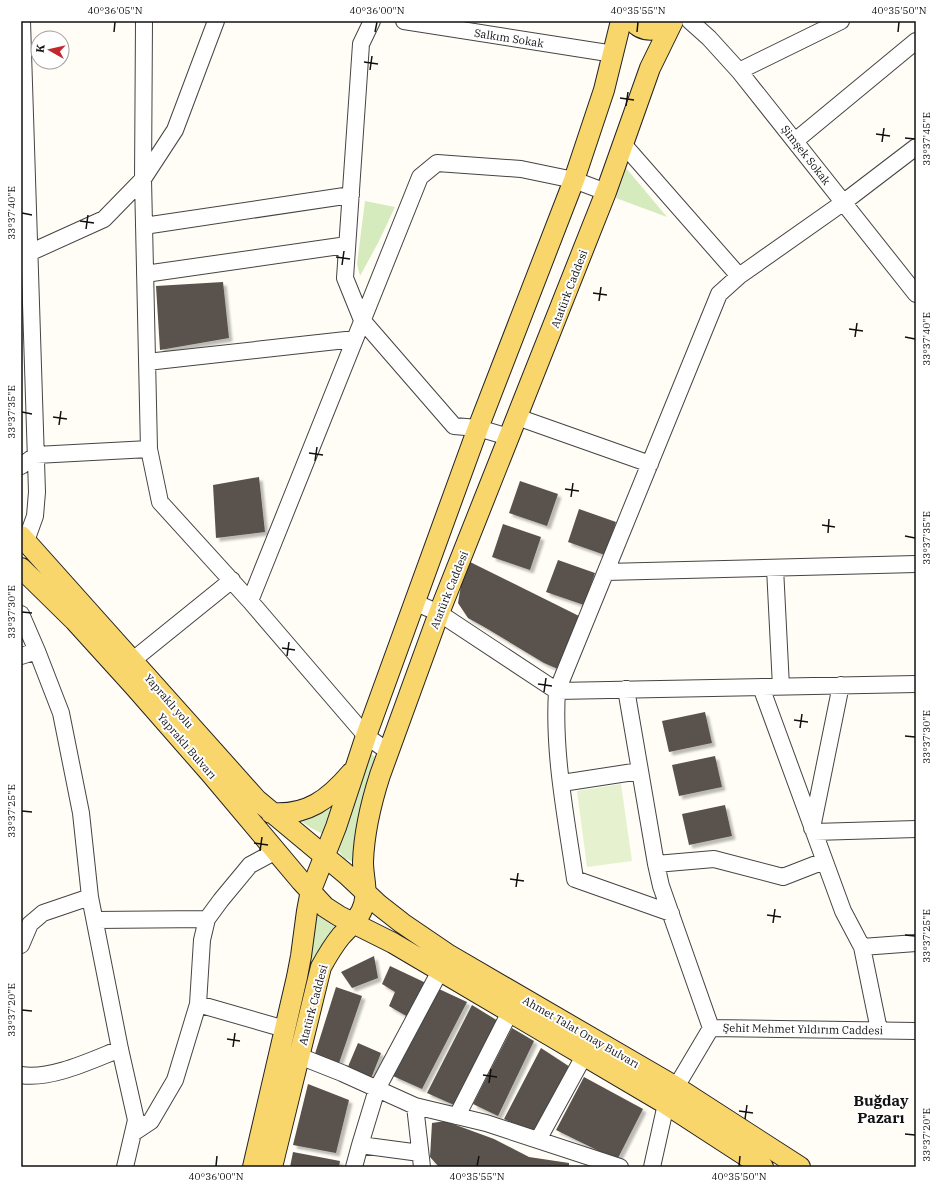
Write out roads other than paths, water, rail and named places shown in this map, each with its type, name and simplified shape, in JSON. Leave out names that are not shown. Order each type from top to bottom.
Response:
[{"type":"main road","name":"Atatürk Caddesi","points":[[252,1167],[301,956],[311,892],[414,602],[478,428],[574,180],[604,90],[621,21]]},
{"type":"main road","points":[[633,21],[642,28],[651,30],[659,29],[672,21]]},
{"type":"main road","name":"Atatürk Caddesi","points":[[272,1167],[321,967],[333,947],[358,918],[364,905],[366,892],[363,863],[367,830],[376,788],[439,613],[483,505],[516,417],[558,316],[624,145],[650,68],[672,21]]},
{"type":"main road","name":"Yapraklı yolu","points":[[25,547],[62,583],[133,660],[257,800],[325,856]]},
{"type":"main road","name":"Yapraklı Bulvarı","points":[[21,568],[75,621],[134,686],[325,907],[353,923]]},
{"type":"main road","points":[[271,813],[291,813],[314,805],[336,789],[356,767]]},
{"type":"main road","points":[[325,856],[366,892]]},
{"type":"main road","name":"Ahmet Talat Onay Bulvarı","points":[[366,892],[379,905],[402,923],[449,955],[676,1087],[800,1167]]},
{"type":"main road","name":"Ahmet Talat Onay Bulvarı","points":[[353,923],[393,943],[666,1104],[763,1167]]},
{"type":"street","points":[[22,21],[27,362],[38,492],[35,516],[25,547]]},
{"type":"street","points":[[144,21],[143,179],[149,449],[160,502],[232,580],[366,736],[389,752]]},
{"type":"street","points":[[25,252],[104,219],[143,179],[175,130],[216,21]]},
{"type":"street","points":[[372,21],[361,44],[345,278],[362,320],[454,426],[478,428],[508,437]]},
{"type":"street","name":"Salkım Sokak","points":[[404,21],[614,54]]},
{"type":"street","name":"Şimşek Sokak","points":[[690,21],[709,38],[740,71],[916,294]]},
{"type":"street","points":[[740,71],[821,25],[842,21]]},
{"type":"street","points":[[795,141],[916,41]]},
{"type":"street","points":[[624,145],[740,276]]},
{"type":"street","points":[[671,914],[575,879],[564,804],[555,722],[557,691],[719,294],[740,276],[844,202],[916,147]]},
{"type":"street","points":[[250,601],[420,178],[437,163],[521,169],[574,180],[606,192]]},
{"type":"street","points":[[144,226],[351,195]]},
{"type":"street","points":[[145,274],[347,245]]},
{"type":"street","points":[[147,362],[355,339]]},
{"type":"street","points":[[516,417],[650,464]]},
{"type":"street","points":[[21,466],[36,455],[149,449]]},
{"type":"street","points":[[606,572],[916,564]]},
{"type":"street","points":[[775,568],[781,687]]},
{"type":"street","points":[[133,660],[232,580]]},
{"type":"street","points":[[414,602],[439,613],[557,691],[916,684]]},
{"type":"street","points":[[21,614],[37,650],[61,713],[81,813],[90,897],[120,1049],[136,1120],[125,1167]]},
{"type":"street","points":[[21,656],[37,650]]},
{"type":"street","points":[[813,830],[841,686]]},
{"type":"street","points":[[761,687],[843,911],[862,947],[879,1030]]},
{"type":"street","points":[[626,689],[661,886],[711,1028]]},
{"type":"street","points":[[562,783],[640,771]]},
{"type":"street","points":[[813,830],[916,829]]},
{"type":"street","points":[[133,1133],[151,1121],[175,1080],[198,1004],[202,940],[207,919],[250,865],[276,851]]},
{"type":"street","points":[[656,864],[714,859],[783,876],[824,861]]},
{"type":"street","points":[[21,945],[30,924],[43,913],[90,897]]},
{"type":"street","points":[[95,920],[207,919]]},
{"type":"street","points":[[862,947],[916,943]]},
{"type":"street","points":[[354,1167],[377,1089],[440,972]]},
{"type":"street","points":[[198,1004],[285,1029]]},
{"type":"street","points":[[457,1116],[510,1012]]},
{"type":"street","name":"Şehit Mehmet Yıldırım Caddesi","points":[[676,1087],[711,1028],[916,1031]]},
{"type":"street","points":[[21,1075],[30,1077],[56,1073],[120,1049]]},
{"type":"street","points":[[299,1056],[342,1073],[415,1106],[486,1123],[538,1140],[581,1160],[620,1167]]},
{"type":"street","points":[[538,1140],[584,1056]]},
{"type":"street","points":[[652,1167],[666,1104]]},
{"type":"street","points":[[360,1145],[421,1160],[415,1106]]},
{"type":"district","name":"Buğday Pazarı","points":[[881,1110]]}]
